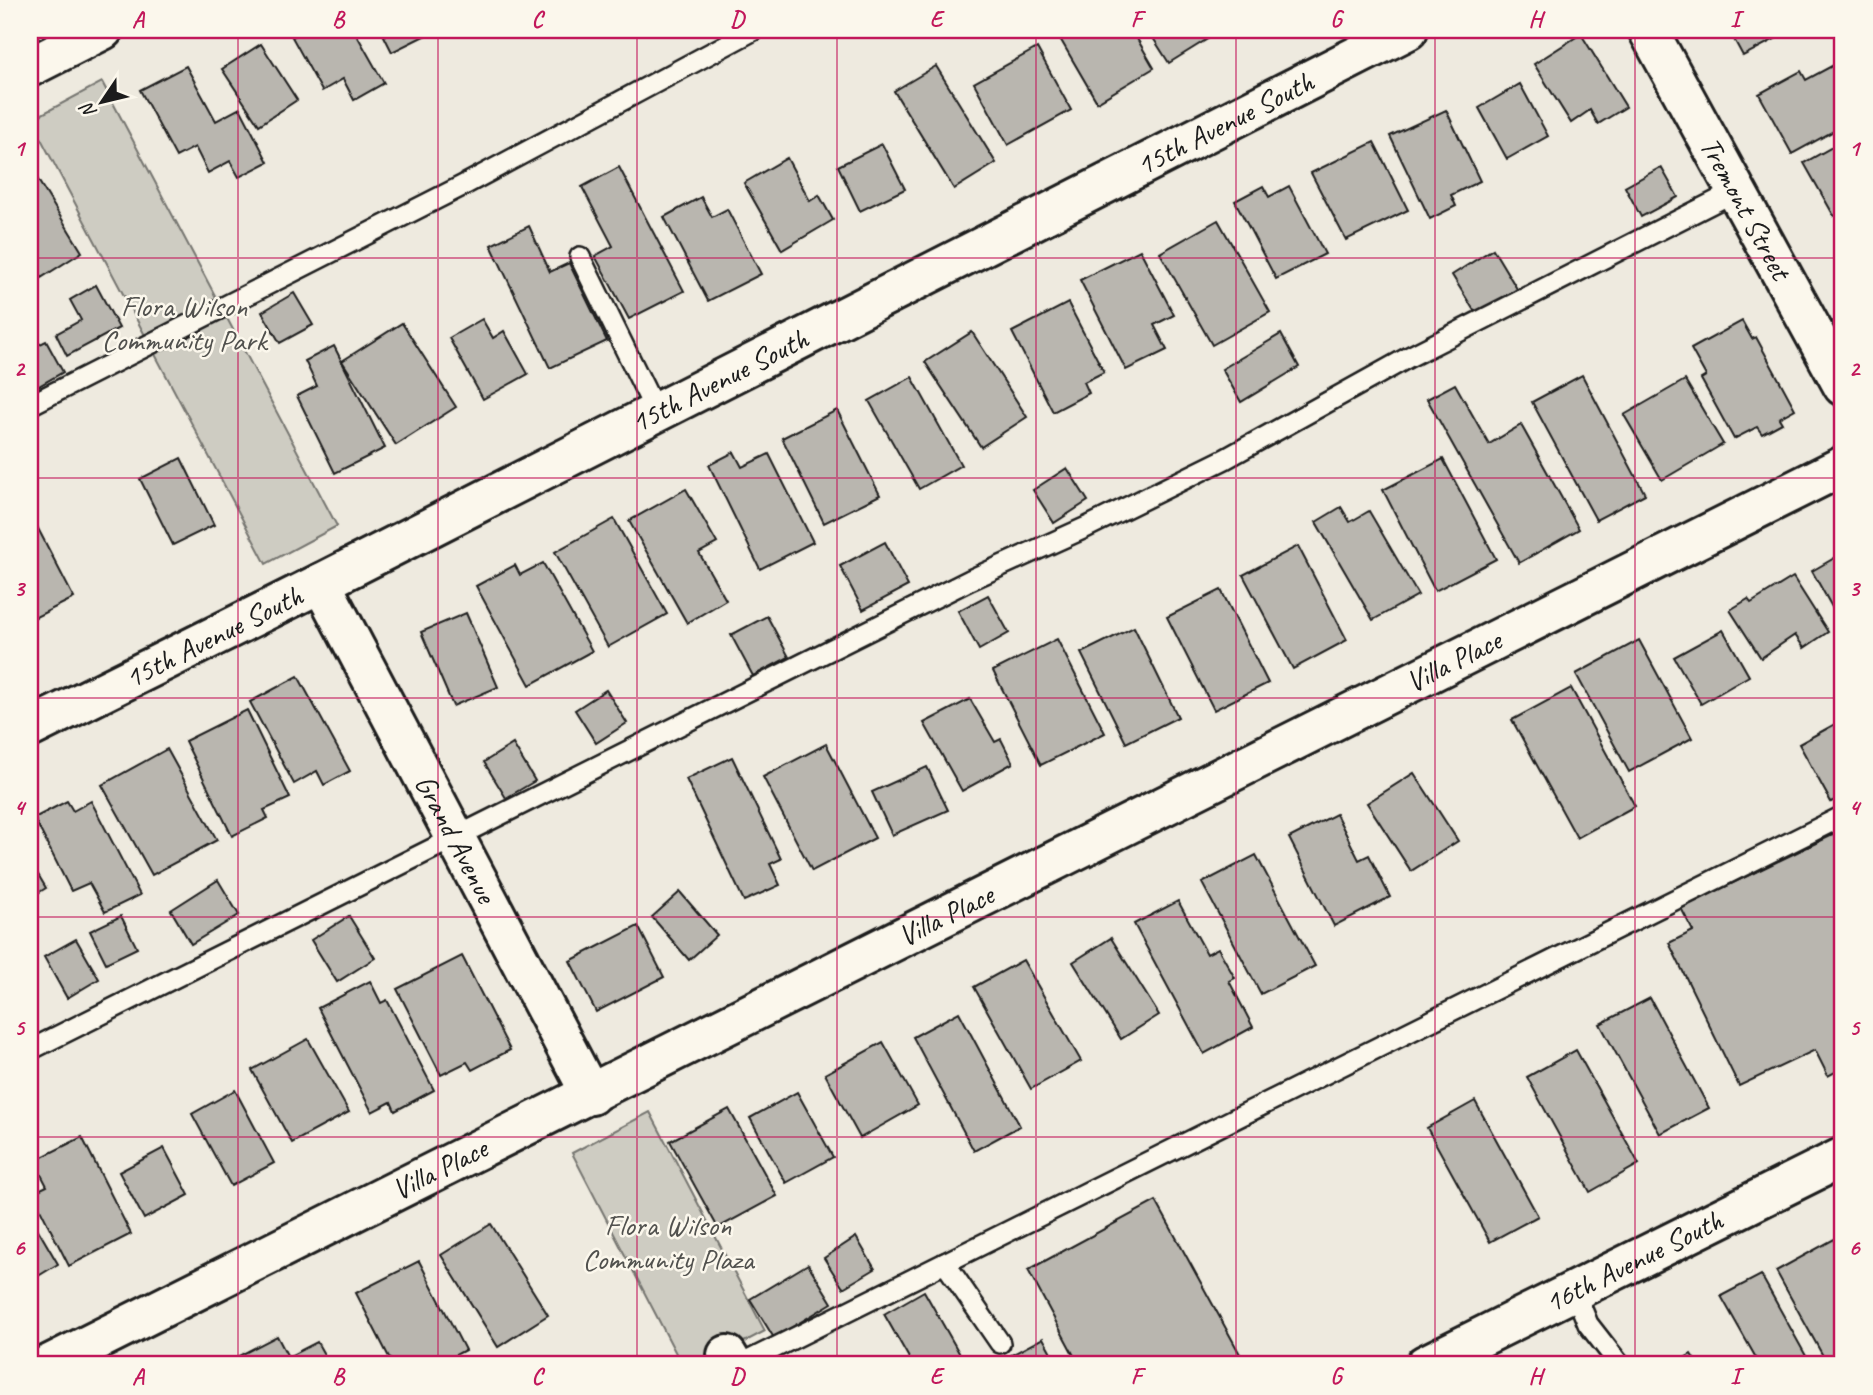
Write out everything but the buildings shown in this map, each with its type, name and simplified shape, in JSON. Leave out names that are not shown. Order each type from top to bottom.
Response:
[{"type":"street","points":[[30,67],[103,30]]},
{"type":"street","name":"15th Avenue South","points":[[30,729],[1408,30]]},
{"type":"street","name":"Tremont Street","points":[[1647,30],[1843,386]]},
{"type":"street","name":"Villa Place","points":[[48,1365],[1843,466]]},
{"type":"street","name":"Grand Avenue","points":[[321,583],[591,1094]]},
{"type":"street","name":"16th Avenue South","points":[[1425,1365],[1468,1356],[1575,1292],[1843,1157]]},
{"type":"lane","points":[[30,405],[462,186],[754,30]]},
{"type":"lane","points":[[30,1050],[970,580],[1087,527],[1225,459],[1409,357],[1736,191]]},
{"type":"lane","points":[[580,257],[656,412]]},
{"type":"lane","points":[[733,1362],[945,1263],[1843,816]]},
{"type":"lane","points":[[945,1263],[1000,1343]]},
{"type":"lane","points":[[1575,1292],[1588,1324],[1620,1365]]},
{"type":"green space","name":"Flora Wilson Community Park","points":[[102,82],[337,526],[266,564],[31,120]]},
{"type":"green space","name":"Flora Wilson Community Plaza","points":[[650,1112],[765,1331],[700,1365],[682,1365],[572,1153]]}]
